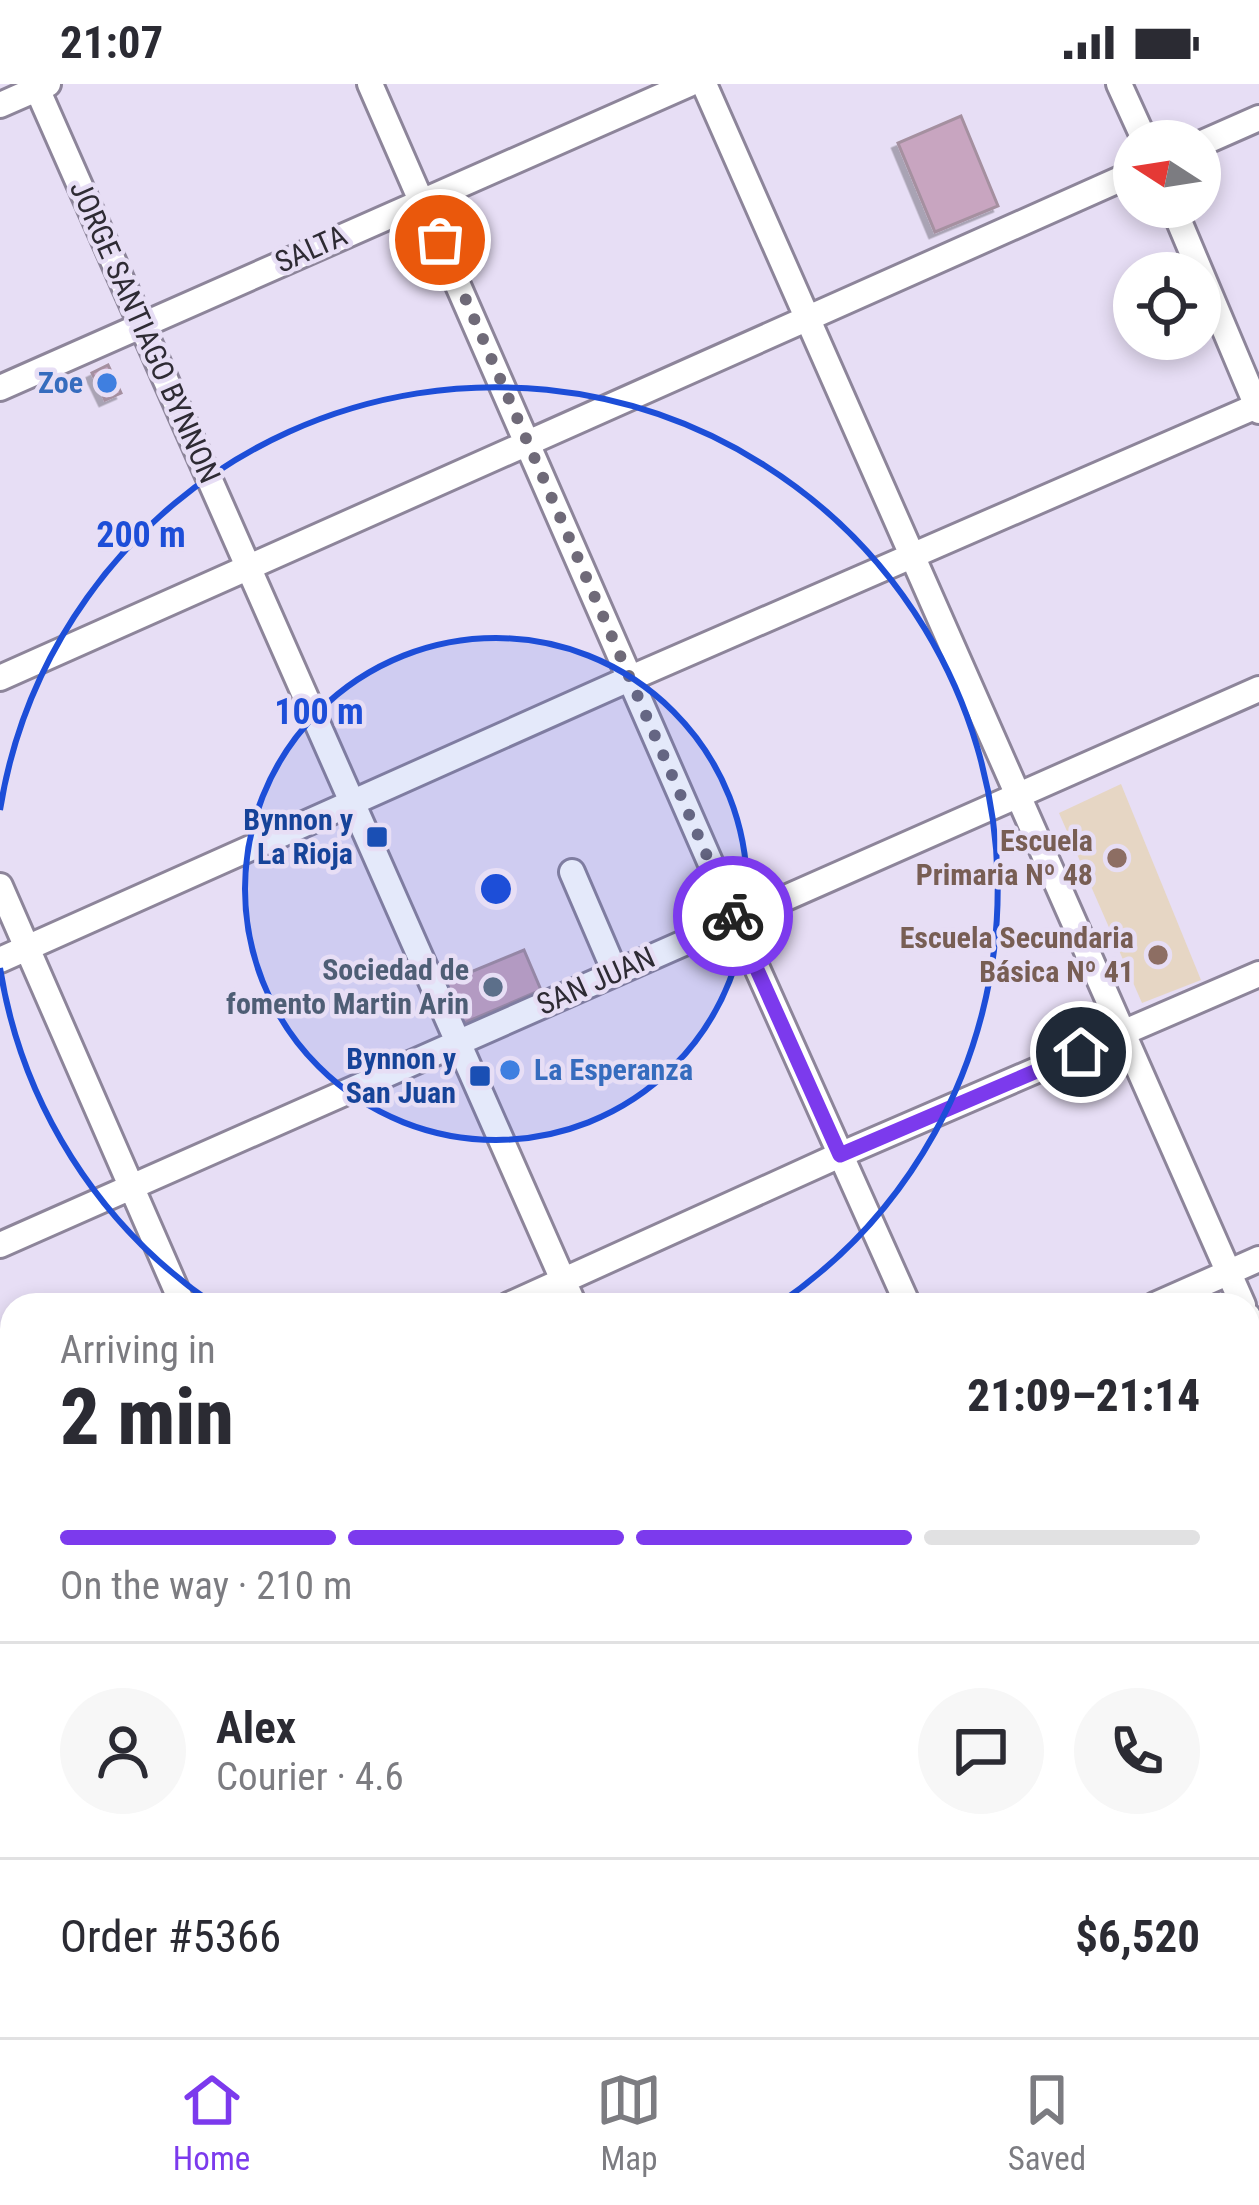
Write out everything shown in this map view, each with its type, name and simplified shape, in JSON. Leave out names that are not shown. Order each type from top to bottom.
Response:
[{"type":"street","points":[[370,84],[903,1293]]},
{"type":"street","name":"SALTA","points":[[0,388],[689,84]]},
{"type":"street","points":[[704,84],[1238,1293]]},
{"type":"street","points":[[1119,84],[1135,120]]},
{"type":"street","points":[[0,105],[40,86]]},
{"type":"street","name":"JORGE SANTIAGO BYNNON","points":[[40,86],[568,1293]]},
{"type":"street","points":[[1221,135],[1259,118]]},
{"type":"street","points":[[0,678],[1113,182]]},
{"type":"street","points":[[0,960],[631,678],[1258,407],[1182,228]]},
{"type":"street","name":"SAN JUAN","points":[[0,1245],[1259,689]]},
{"type":"street","points":[[572,872],[615,972]]},
{"type":"street","points":[[0,886],[178,1293]]},
{"type":"street","points":[[536,1293],[1259,974]]},
{"type":"street","points":[[1183,1293],[1259,1259]]},
{"type":"shaded area","name":"Escuela Primaria Nº 48","points":[[1121,784],[1201,980],[1142,1003],[1059,813]]},
{"type":"building","points":[[961,116],[998,206],[935,232],[898,143]]},
{"type":"building","name":"Zoe","points":[[108,365],[121,393],[105,400],[92,373]]},
{"type":"building","name":"Sociedad de fomento Martin Arin","points":[[524,950],[541,990],[464,1023],[444,983]]},
{"type":"way so far","points":[[440,240],[733,916]]},
{"type":"place","name":"Zoe","points":[[107,383]]},
{"type":"place","name":"Bynnon y La Rioja","points":[[377,837]]},
{"type":"place","name":"Escuela Primaria Nº 48","points":[[1117,858]]},
{"type":"place","name":"Escuela Secundaria Básica Nº 41","points":[[1158,955]]},
{"type":"place","name":"Sociedad de fomento Martin Arin","points":[[493,987]]},
{"type":"place","name":"La Esperanza","points":[[510,1070]]},
{"type":"place","name":"Bynnon y San Juan","points":[[480,1076]]},
{"type":"route","points":[[733,916],[840,1155],[1081,1052]]}]
